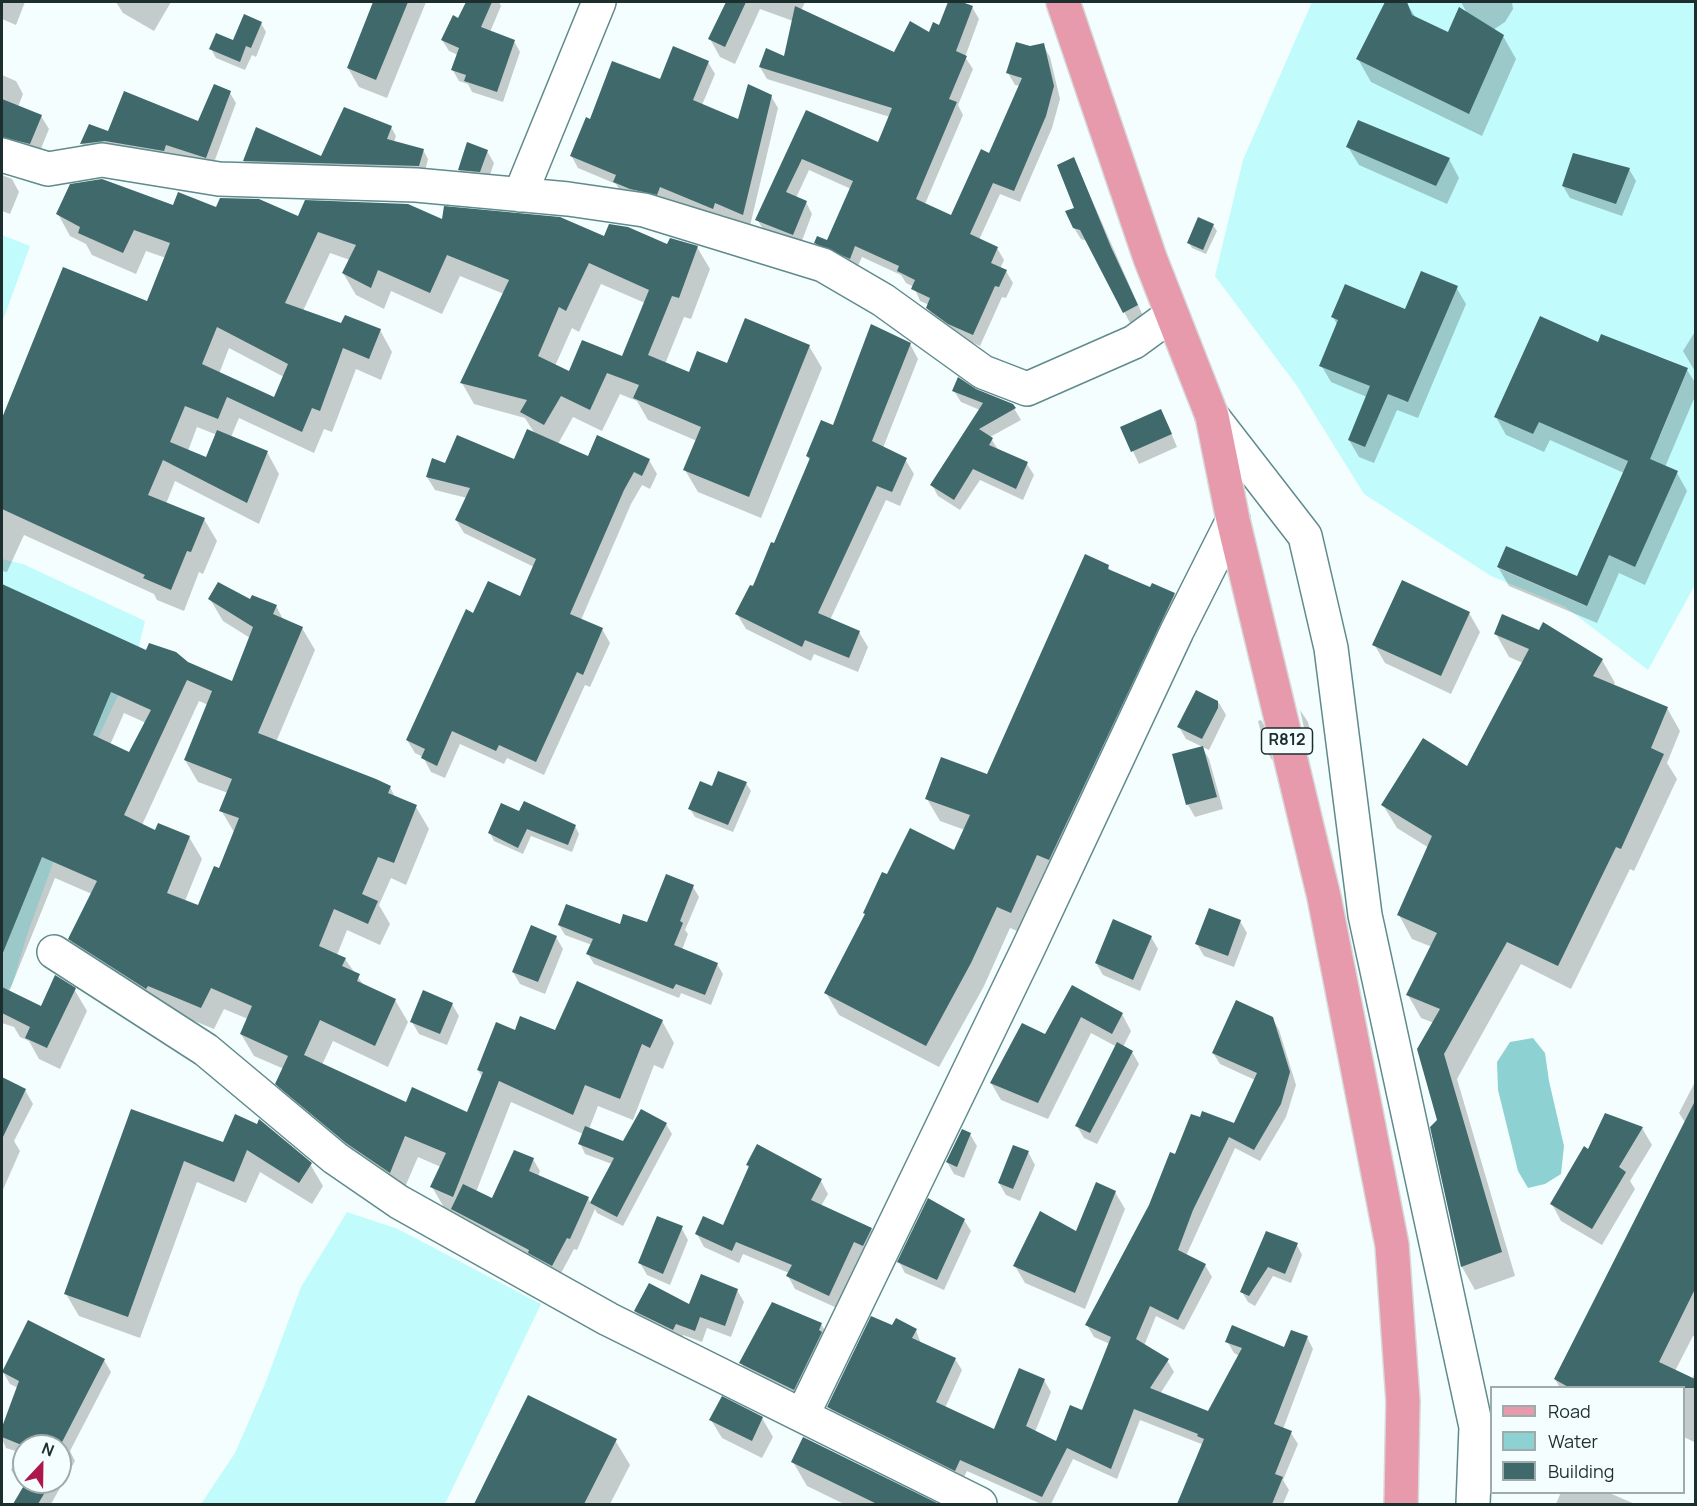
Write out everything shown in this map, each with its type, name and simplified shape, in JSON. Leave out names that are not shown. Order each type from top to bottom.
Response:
[{"type":"main road","name":"R812","points":[[1063,2],[1171,315],[1212,416],[1233,520],[1324,897],[1392,1245],[1403,1401],[1401,1504]]},
{"type":"street","points":[[520,195],[599,2]]},
{"type":"street","points":[[2,155],[48,169],[102,160],[219,178],[416,185],[644,210],[823,265],[883,300],[983,372],[1028,389],[1134,342],[1171,315]]},
{"type":"street","points":[[1212,416],[1305,536],[1330,648],[1365,915],[1476,1427],[1473,1504]]},
{"type":"street","points":[[803,1414],[1027,951],[1177,631],[1233,520]]},
{"type":"street","points":[[54,952],[206,1050],[335,1158],[399,1202],[608,1319],[980,1504]]},
{"type":"shaded area","points":[[1312,2],[1695,2],[1695,585],[1648,670],[1564,606],[1491,576],[1364,494],[1297,386],[1215,276],[1243,160]],"holes":[[[1421,272],[1457,286],[1428,355],[1393,340]],[[1345,284],[1398,306],[1331,317]],[[1540,316],[1579,334],[1533,434],[1494,417]],[[1601,334],[1605,451],[1559,431]],[[1659,356],[1688,368],[1660,437],[1630,424]],[[1425,363],[1408,402],[1320,365]],[[1632,451],[1635,567],[1590,546]],[[1506,546],[1586,606],[1497,568]]]},
{"type":"shaded area","points":[[2,235],[30,246],[2,323]]},
{"type":"shaded area","points":[[2,559],[23,564],[145,621],[137,655],[66,806],[52,866],[12,985],[2,996]]},
{"type":"shaded area","points":[[347,1212],[398,1229],[541,1304],[445,1504],[201,1504],[235,1453],[265,1384],[301,1287]]},
{"type":"water","points":[[1533,1038],[1545,1053],[1564,1146],[1561,1174],[1545,1184],[1528,1188],[1518,1171],[1498,1090],[1497,1062],[1510,1042]]},
{"type":"building","points":[[373,2],[408,2],[376,80],[347,68]]},
{"type":"building","points":[[466,2],[492,2],[481,27],[515,40],[497,92],[464,81],[466,75],[451,70],[459,48],[441,40],[453,15],[458,18]]},
{"type":"building","points":[[726,2],[746,2],[725,47],[708,39]]},
{"type":"building","points":[[948,2],[962,2],[973,6],[956,51],[967,56],[949,99],[957,102],[916,199],[951,215],[981,149],[989,153],[1022,78],[1006,73],[1016,42],[1030,46],[1044,43],[1054,86],[1046,116],[1014,191],[993,183],[970,234],[998,247],[991,263],[1007,270],[999,287],[995,286],[973,335],[948,324],[926,308],[930,298],[911,289],[915,280],[897,271],[899,266],[855,246],[850,259],[814,243],[817,236],[827,240],[853,181],[802,159],[786,192],[807,201],[793,235],[755,220],[806,110],[878,142],[892,108],[759,67],[766,48],[784,56],[795,6],[894,52],[910,21],[929,32],[933,22],[939,25]]},
{"type":"building","points":[[1385,2],[1407,2],[1412,15],[1448,32],[1459,7],[1504,35],[1469,114],[1356,59]]},
{"type":"building","points":[[244,14],[262,22],[251,48],[246,46],[240,62],[209,49],[216,33],[233,40]]},
{"type":"building","points":[[673,46],[709,61],[693,100],[738,119],[748,84],[772,95],[743,215],[715,203],[713,209],[660,187],[657,195],[630,189],[613,182],[616,175],[570,156],[586,117],[590,119],[612,61],[660,79]]},
{"type":"building","points":[[214,84],[231,91],[206,158],[166,145],[164,151],[105,141],[80,144],[89,124],[108,131],[124,91],[198,121]]},
{"type":"building","points":[[2,99],[42,115],[30,144],[2,137]]},
{"type":"building","points":[[344,107],[392,126],[387,139],[424,149],[419,166],[243,161],[256,127],[321,156]]},
{"type":"building","points":[[1358,120],[1450,158],[1436,186],[1346,147]]},
{"type":"building","points":[[467,142],[488,150],[480,172],[458,170]]},
{"type":"building","points":[[1573,153],[1630,168],[1616,204],[1562,186]]},
{"type":"building","points":[[1074,157],[1138,305],[1123,313],[1080,230],[1073,228],[1065,211],[1074,208],[1057,165]]},
{"type":"building","points":[[102,179],[173,205],[178,192],[216,207],[220,198],[259,199],[298,216],[305,200],[408,204],[442,219],[444,206],[560,217],[604,236],[609,224],[628,227],[667,244],[670,238],[698,246],[679,298],[672,296],[648,355],[689,372],[697,351],[727,363],[745,318],[810,345],[749,497],[683,470],[701,427],[633,398],[639,385],[607,373],[590,410],[561,396],[544,425],[520,412],[527,400],[460,383],[509,280],[447,255],[430,293],[378,270],[371,288],[342,273],[356,245],[318,232],[285,303],[341,323],[345,315],[381,329],[369,359],[343,348],[320,411],[312,408],[302,432],[227,397],[218,419],[185,406],[170,442],[206,457],[217,430],[268,451],[247,503],[163,460],[148,495],[205,518],[191,552],[187,551],[171,590],[143,578],[145,575],[2,509],[2,418],[63,267],[147,301],[170,243],[134,230],[123,253],[78,233],[80,227],[56,214],[70,184]],"holes":[[[589,263],[649,290],[622,356],[582,340],[569,371],[538,356],[559,307],[566,311]],[[217,327],[288,364],[274,397],[202,364]]]},
{"type":"building","points":[[1198,217],[1214,224],[1203,250],[1187,243]]},
{"type":"building","points":[[1421,271],[1458,286],[1408,402],[1388,394],[1365,447],[1348,440],[1370,386],[1319,366],[1338,320],[1331,317],[1345,284],[1405,309]]},
{"type":"building","points":[[1540,316],[1598,342],[1601,334],[1688,368],[1650,459],[1678,471],[1635,567],[1609,555],[1587,606],[1497,567],[1506,546],[1577,576],[1628,461],[1539,422],[1533,434],[1494,417]]},
{"type":"building","points":[[871,324],[911,343],[872,441],[907,458],[892,492],[877,486],[818,613],[860,631],[849,658],[805,640],[802,647],[735,614],[750,585],[753,586],[771,542],[774,543],[810,458],[806,456],[821,420],[833,425]]},
{"type":"building","points":[[958,377],[976,389],[1013,404],[1016,408],[979,429],[993,438],[989,445],[1028,462],[1016,489],[973,469],[954,500],[930,485],[983,403],[952,391]]},
{"type":"building","points":[[1161,409],[1172,434],[1131,452],[1120,427]]},
{"type":"building","points":[[527,429],[588,456],[597,435],[650,459],[642,476],[634,472],[624,490],[570,614],[603,628],[583,675],[577,672],[536,762],[499,745],[496,751],[452,731],[437,766],[421,758],[425,749],[406,740],[466,609],[473,613],[488,581],[520,596],[536,559],[455,520],[470,488],[426,477],[432,458],[445,463],[457,435],[514,459]]},
{"type":"building","points":[[1085,554],[1109,565],[1108,569],[1150,587],[1152,583],[1175,593],[1049,860],[1037,855],[1011,913],[997,907],[971,963],[926,1046],[824,993],[865,914],[863,913],[882,872],[887,874],[910,828],[954,850],[970,815],[925,799],[941,757],[987,774]]},
{"type":"building","points":[[1402,580],[1470,612],[1441,676],[1372,645]]},
{"type":"building","points":[[218,582],[250,599],[252,595],[277,605],[273,614],[303,627],[258,733],[376,779],[391,786],[388,793],[417,805],[394,863],[378,857],[362,894],[378,901],[368,924],[334,909],[319,946],[346,958],[342,966],[360,974],[357,981],[396,999],[375,1046],[320,1020],[304,1055],[406,1102],[412,1087],[467,1112],[483,1072],[477,1070],[496,1022],[515,1030],[520,1016],[555,1030],[577,981],[663,1020],[650,1048],[642,1044],[620,1099],[585,1085],[573,1115],[499,1081],[453,1197],[430,1187],[446,1153],[405,1136],[390,1173],[346,1143],[275,1084],[288,1056],[240,1034],[252,1006],[211,988],[201,1008],[148,986],[146,989],[68,939],[97,881],[42,857],[2,955],[2,584],[146,650],[149,643],[176,652],[188,662],[232,681],[253,627],[208,599]],"holes":[[[187,680],[212,691],[184,760],[232,779],[219,811],[239,818],[219,868],[214,866],[198,905],[167,893],[190,836],[158,823],[155,830],[124,815]],[[111,692],[151,710],[129,752],[93,735]]]},
{"type":"building","points":[[1502,614],[1539,630],[1543,622],[1603,659],[1593,676],[1668,707],[1651,748],[1664,754],[1621,849],[1616,847],[1558,966],[1507,942],[1444,1054],[1502,1252],[1461,1267],[1430,1127],[1437,1120],[1417,1049],[1440,1009],[1406,995],[1437,933],[1397,915],[1432,836],[1381,805],[1423,738],[1467,766],[1529,649],[1494,634]]},
{"type":"building","points":[[1196,690],[1218,701],[1218,708],[1202,739],[1177,727]]},
{"type":"building","points":[[1203,746],[1217,797],[1186,805],[1172,754]]},
{"type":"building","points":[[718,771],[747,782],[728,825],[688,809],[700,781],[712,786]]},
{"type":"building","points":[[524,801],[576,825],[568,845],[527,829],[518,848],[488,833],[501,803],[519,811]]},
{"type":"building","points":[[666,874],[694,885],[680,921],[683,923],[674,945],[718,963],[705,995],[676,984],[673,989],[586,954],[593,939],[558,925],[566,904],[620,924],[623,914],[647,922]]},
{"type":"building","points":[[1209,908],[1241,920],[1228,956],[1195,944]]},
{"type":"building","points":[[1113,919],[1152,936],[1133,980],[1095,963]]},
{"type":"building","points":[[531,925],[557,936],[538,982],[512,972]]},
{"type":"building","points":[[55,975],[76,988],[47,1048],[25,1038],[30,1027],[2,1013],[2,987],[41,1006]]},
{"type":"building","points":[[1072,985],[1123,1013],[1112,1034],[1081,1017],[1038,1103],[990,1083],[1022,1023],[1045,1034]]},
{"type":"building","points":[[423,990],[453,1003],[440,1034],[410,1022]]},
{"type":"building","points":[[1236,1000],[1273,1017],[1290,1072],[1281,1104],[1254,1150],[1229,1137],[1193,1210],[1178,1250],[1206,1264],[1178,1320],[1150,1306],[1136,1339],[1169,1359],[1150,1388],[1208,1411],[1242,1348],[1225,1342],[1232,1325],[1284,1347],[1291,1330],[1308,1336],[1274,1424],[1292,1431],[1275,1474],[1283,1477],[1272,1504],[1177,1504],[1204,1439],[1197,1436],[1198,1434],[1134,1409],[1111,1469],[1067,1448],[1042,1497],[960,1460],[955,1471],[827,1407],[871,1316],[892,1325],[896,1318],[917,1329],[912,1338],[956,1358],[936,1402],[994,1429],[1019,1368],[1045,1379],[1026,1426],[1056,1441],[1070,1405],[1082,1410],[1111,1337],[1085,1325],[1149,1205],[1170,1152],[1175,1154],[1191,1114],[1200,1117],[1202,1111],[1234,1123],[1257,1073],[1212,1053]]},
{"type":"building","points":[[1117,1042],[1133,1051],[1090,1133],[1075,1126]]},
{"type":"building","points":[[2,1077],[26,1089],[2,1139]]},
{"type":"building","points":[[1695,1101],[1695,1289],[1659,1362],[1695,1379],[1695,1388],[1685,1388],[1685,1386],[1566,1386],[1554,1379]]},
{"type":"building","points":[[131,1109],[223,1142],[235,1114],[257,1124],[259,1119],[312,1163],[299,1183],[247,1150],[234,1182],[184,1161],[128,1317],[64,1294]]},
{"type":"building","points":[[641,1109],[667,1123],[617,1217],[590,1203],[614,1158],[578,1144],[585,1126],[623,1141]]},
{"type":"building","points":[[1605,1113],[1643,1127],[1619,1167],[1626,1172],[1592,1229],[1550,1204],[1584,1146],[1588,1149]]},
{"type":"building","points":[[962,1129],[971,1133],[957,1167],[946,1162]]},
{"type":"building","points":[[757,1144],[822,1179],[811,1200],[872,1228],[863,1246],[854,1242],[829,1296],[786,1276],[792,1265],[736,1242],[732,1251],[695,1234],[703,1216],[723,1225],[749,1166],[746,1165]]},
{"type":"building","points":[[1013,1145],[1029,1151],[1013,1189],[998,1183]]},
{"type":"building","points":[[514,1150],[534,1158],[529,1171],[589,1197],[570,1239],[567,1238],[552,1266],[528,1253],[529,1250],[451,1209],[463,1184],[492,1198]]},
{"type":"building","points":[[1096,1182],[1116,1191],[1075,1293],[1013,1266],[1040,1211],[1076,1231]]},
{"type":"building","points":[[928,1198],[965,1219],[937,1280],[897,1262]]},
{"type":"building","points":[[657,1216],[683,1226],[663,1274],[638,1263]]},
{"type":"building","points":[[1266,1231],[1298,1243],[1285,1274],[1268,1267],[1249,1296],[1240,1292]]},
{"type":"building","points":[[701,1274],[738,1289],[725,1326],[700,1317],[695,1331],[676,1324],[673,1330],[634,1311],[649,1283],[689,1304]]},
{"type":"building","points":[[772,1302],[822,1323],[819,1330],[822,1332],[794,1390],[739,1363]]},
{"type":"building","points":[[28,1320],[105,1359],[66,1434],[12,1434],[12,1441],[2,1437],[2,1427],[19,1381],[2,1372]]},
{"type":"building","points":[[528,1395],[617,1439],[584,1504],[474,1504]]},
{"type":"building","points":[[722,1396],[763,1417],[752,1441],[709,1420]]},
{"type":"building","points":[[803,1437],[939,1504],[877,1504],[791,1462]]},
{"type":"building","points":[[19,1494],[44,1494],[38,1504],[13,1504]]}]
